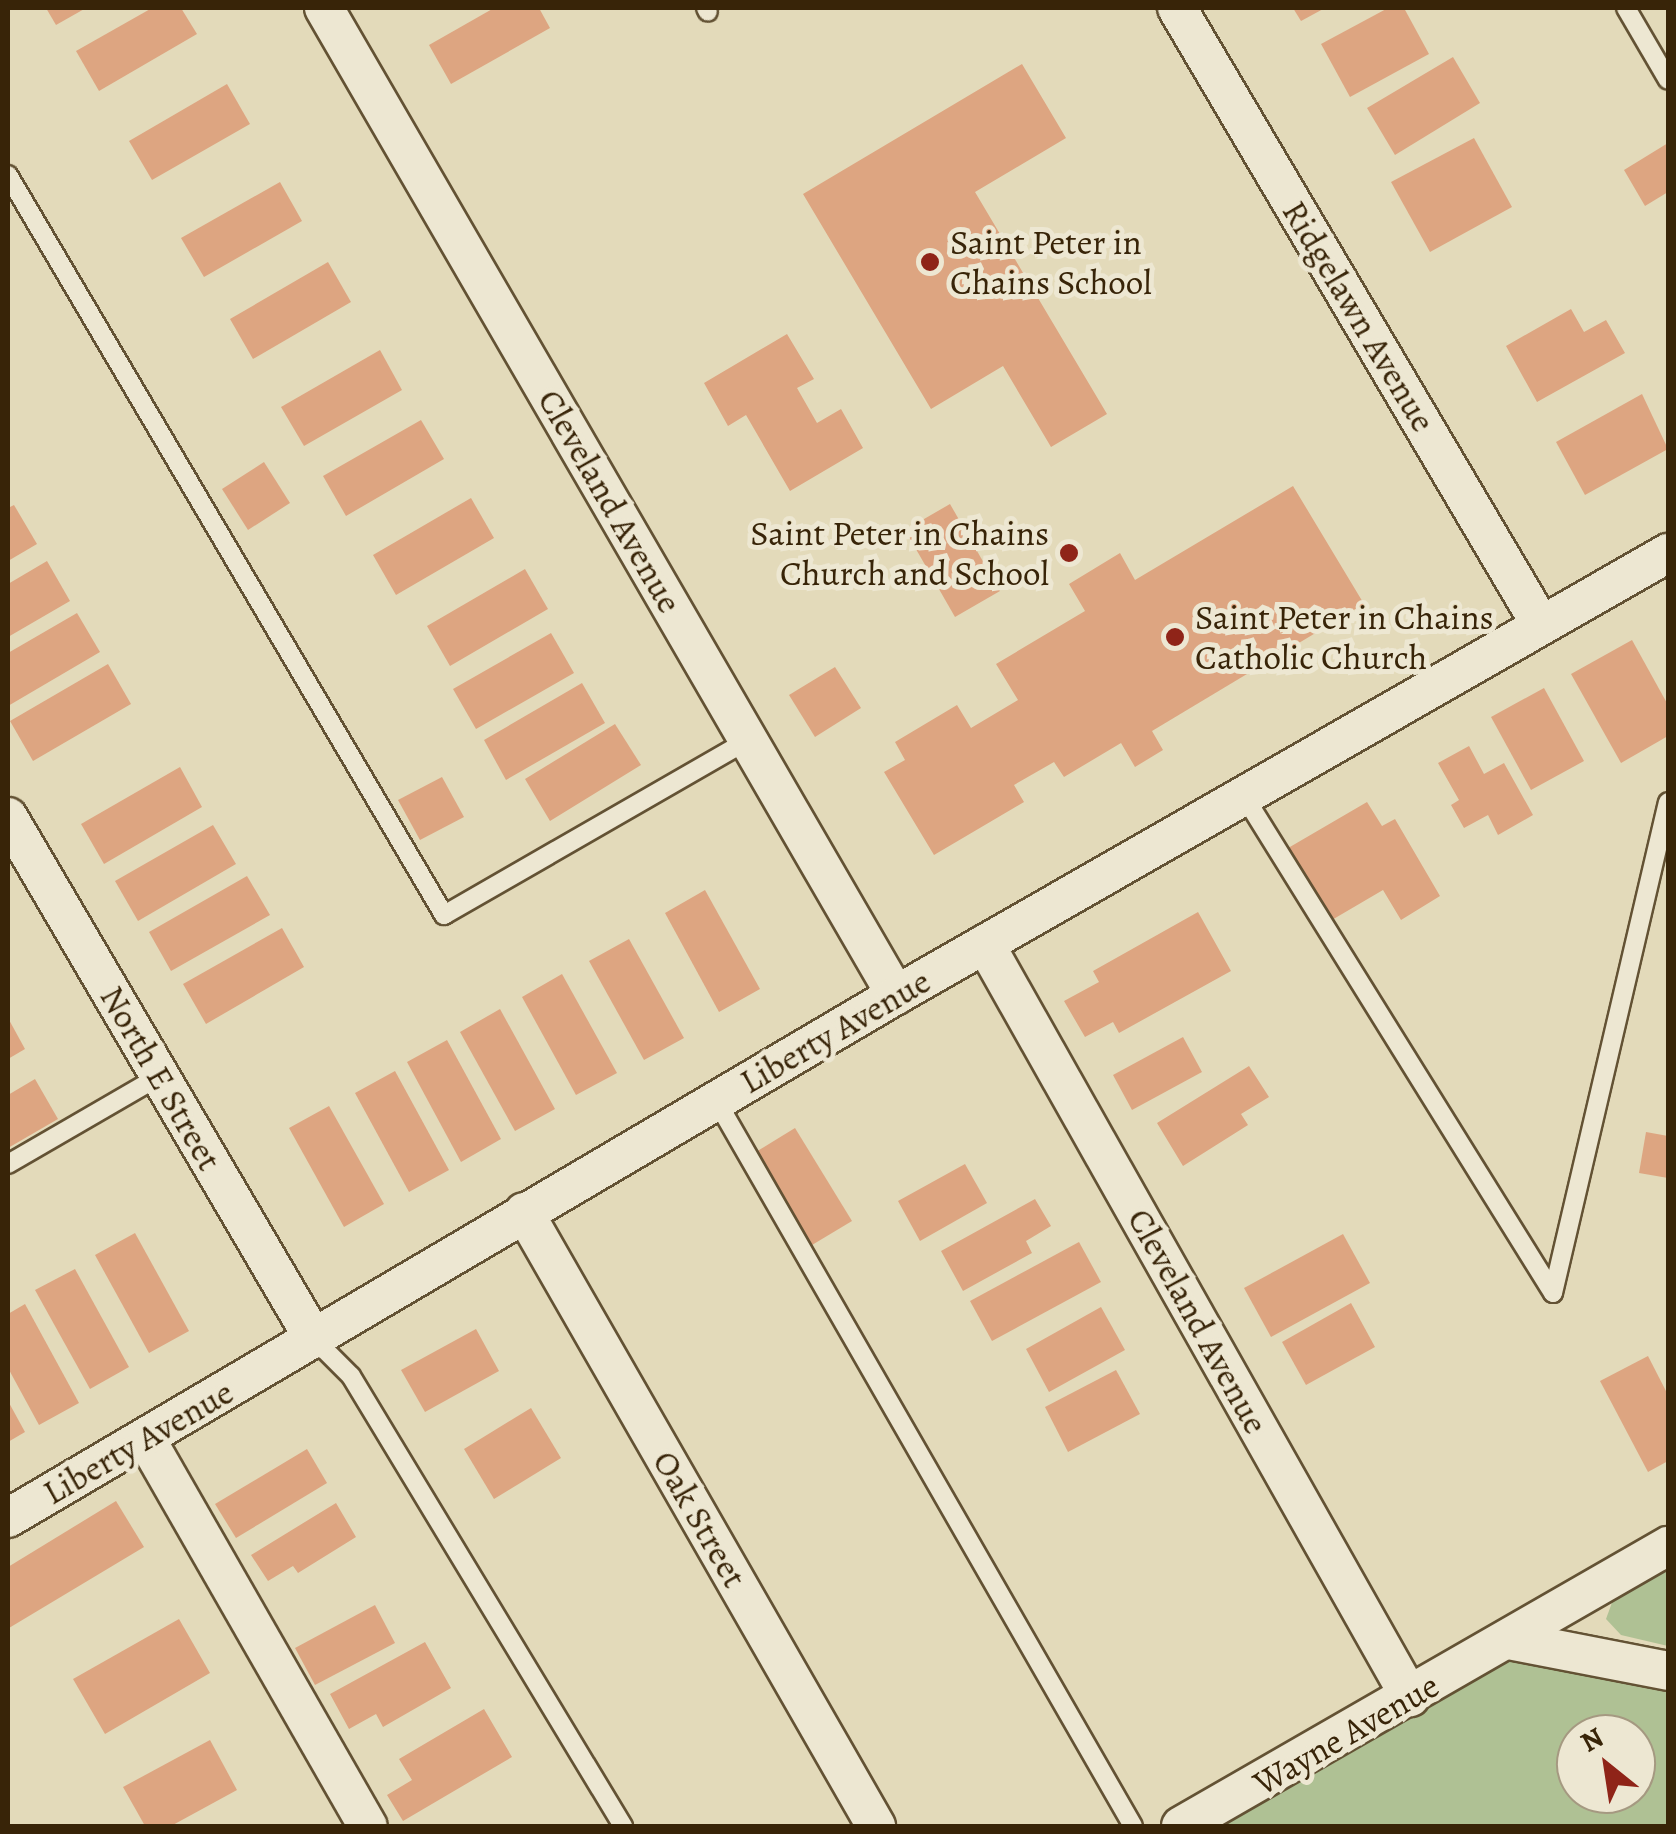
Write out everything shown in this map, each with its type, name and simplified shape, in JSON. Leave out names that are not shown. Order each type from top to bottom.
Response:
[{"type":"street","name":"Cleveland Avenue","points":[[324,8],[896,995]]},
{"type":"street","name":"Ridgelawn Avenue","points":[[1176,8],[1541,625]]},
{"type":"street","name":"Liberty Avenue","points":[[8,1518],[896,995],[1668,553]]},
{"type":"street","name":"North E Street","points":[[8,817],[314,1339]]},
{"type":"street","name":"Cleveland Avenue","points":[[985,944],[1410,1698]]},
{"type":"street","name":"Oak Street","points":[[524,1212],[876,1826]]},
{"type":"street","points":[[146,1439],[368,1826]]},
{"type":"street","name":"Wayne Avenue","points":[[1182,1826],[1668,1546]]},
{"type":"street","points":[[1509,1640],[1668,1671]]},
{"type":"lane","points":[[1626,8],[1668,80]]},
{"type":"lane","points":[[8,174],[444,915],[748,740]]},
{"type":"lane","points":[[1244,796],[1552,1293],[1668,802]]},
{"type":"lane","points":[[8,1164],[160,1076]]},
{"type":"lane","points":[[716,1100],[1134,1826]]},
{"type":"lane","points":[[314,1339],[352,1376],[622,1826]]},
{"type":"green space","points":[[1668,1566],[1668,1646],[1621,1635],[1606,1619],[1614,1597]]},
{"type":"green space","points":[[1509,1640],[1668,1671],[1668,1826],[1181,1826]]},
{"type":"building","points":[[46,8],[86,8],[56,25]]},
{"type":"building","points":[[152,8],[181,8],[197,34],[99,91],[76,51]]},
{"type":"building","points":[[494,8],[539,8],[550,28],[451,84],[429,45]]},
{"type":"building","points":[[1293,8],[1325,8],[1301,21]]},
{"type":"building","points":[[1388,8],[1404,8],[1429,54],[1350,97],[1321,44]]},
{"type":"building","points":[[1453,57],[1480,103],[1395,155],[1367,108]]},
{"type":"building","name":"Saint Peter in Chains School","points":[[1022,64],[1066,138],[975,192],[1107,414],[1051,447],[1003,366],[931,409],[803,194]]},
{"type":"building","points":[[227,84],[250,124],[152,180],[129,141]]},
{"type":"building","points":[[1474,138],[1512,207],[1430,252],[1391,182]]},
{"type":"building","points":[[1668,143],[1668,192],[1645,206],[1624,170]]},
{"type":"building","points":[[280,182],[302,221],[204,277],[181,238]]},
{"type":"building","points":[[328,262],[351,302],[253,359],[230,319]]},
{"type":"building","points":[[1571,309],[1584,332],[1606,320],[1625,353],[1537,402],[1506,346]]},
{"type":"building","points":[[787,334],[814,379],[797,388],[817,423],[841,409],[863,448],[790,491],[746,415],[728,426],[704,383]]},
{"type":"building","points":[[380,350],[402,390],[304,446],[281,407]]},
{"type":"building","points":[[1642,394],[1668,449],[1585,495],[1556,442]]},
{"type":"building","points":[[421,420],[444,459],[346,516],[323,476]]},
{"type":"building","points":[[264,462],[290,503],[248,530],[222,489]]},
{"type":"building","name":"Saint Peter in Chains Catholic Church","points":[[1293,486],[1364,604],[1152,731],[1163,750],[1135,767],[1121,743],[1064,777],[1054,762],[1014,785],[1024,802],[934,855],[884,772],[905,760],[895,742],[957,705],[971,728],[1018,700],[996,664],[1085,611],[1069,584],[1120,553],[1135,580]]},
{"type":"building","points":[[471,498],[494,538],[396,595],[373,555]]},
{"type":"building","points":[[950,504],[1000,591],[955,617],[905,530]]},
{"type":"building","points":[[14,505],[37,544],[8,561],[8,508]]},
{"type":"building","points":[[47,561],[70,601],[8,637],[8,584]]},
{"type":"building","points":[[525,569],[548,609],[450,666],[427,626]]},
{"type":"building","points":[[77,613],[100,652],[8,706],[8,653]]},
{"type":"building","points":[[551,633],[574,673],[476,729],[453,689]]},
{"type":"building","points":[[1632,640],[1668,705],[1668,736],[1621,763],[1571,674]]},
{"type":"building","points":[[108,664],[131,704],[33,761],[10,721]]},
{"type":"building","points":[[835,667],[861,708],[815,737],[789,695]]},
{"type":"building","points":[[582,683],[605,723],[506,780],[484,740]]},
{"type":"building","points":[[1544,688],[1584,761],[1531,790],[1491,717]]},
{"type":"building","points":[[615,724],[641,765],[550,821],[525,779]]},
{"type":"building","points":[[1469,746],[1484,774],[1504,763],[1533,815],[1498,835],[1488,815],[1464,828],[1451,805],[1459,800],[1438,763]]},
{"type":"building","points":[[180,767],[202,807],[104,864],[81,824]]},
{"type":"building","points":[[442,777],[464,817],[420,840],[398,800]]},
{"type":"building","points":[[1367,802],[1382,826],[1395,819],[1440,896],[1401,920],[1383,890],[1325,924],[1283,851]]},
{"type":"building","points":[[213,825],[236,864],[138,921],[115,881]]},
{"type":"building","points":[[247,876],[270,915],[171,971],[149,932]]},
{"type":"building","points":[[705,890],[760,989],[719,1012],[665,913]]},
{"type":"building","points":[[1198,912],[1231,971],[1119,1033],[1113,1022],[1085,1037],[1064,1001],[1099,982],[1093,971]]},
{"type":"building","points":[[282,928],[304,967],[206,1024],[183,984]]},
{"type":"building","points":[[629,939],[684,1038],[644,1060],[589,961]]},
{"type":"building","points":[[562,974],[617,1073],[576,1095],[522,997]]},
{"type":"building","points":[[500,1009],[555,1109],[515,1131],[460,1032]]},
{"type":"building","points":[[8,1018],[25,1049],[8,1059]]},
{"type":"building","points":[[1183,1037],[1202,1072],[1132,1110],[1113,1075]]},
{"type":"building","points":[[447,1040],[501,1139],[461,1162],[407,1062]]},
{"type":"building","points":[[1249,1066],[1269,1097],[1241,1114],[1248,1125],[1183,1166],[1157,1123]]},
{"type":"building","points":[[395,1071],[449,1170],[409,1192],[355,1093]]},
{"type":"building","points":[[35,1079],[58,1119],[8,1148],[8,1095]]},
{"type":"building","points":[[329,1106],[384,1204],[344,1227],[289,1128]]},
{"type":"building","points":[[795,1128],[852,1221],[807,1248],[751,1155]]},
{"type":"building","points":[[1646,1132],[1668,1136],[1668,1178],[1639,1173]]},
{"type":"building","points":[[965,1164],[987,1203],[920,1241],[898,1201]]},
{"type":"building","points":[[1035,1199],[1051,1226],[1026,1241],[1032,1253],[963,1291],[941,1251]]},
{"type":"building","points":[[135,1233],[189,1331],[149,1353],[95,1255]]},
{"type":"building","points":[[1343,1234],[1370,1283],[1271,1337],[1244,1288]]},
{"type":"building","points":[[1079,1242],[1101,1282],[992,1341],[970,1301]]},
{"type":"building","points":[[75,1269],[129,1367],[90,1389],[35,1290]]},
{"type":"building","points":[[1351,1303],[1375,1347],[1306,1385],[1282,1342]]},
{"type":"building","points":[[25,1304],[79,1403],[39,1425],[8,1368],[8,1314]]},
{"type":"building","points":[[1101,1307],[1125,1350],[1049,1392],[1026,1349]]},
{"type":"building","points":[[476,1329],[499,1371],[425,1412],[401,1370]]},
{"type":"building","points":[[1648,1356],[1668,1395],[1668,1461],[1648,1472],[1600,1381]]},
{"type":"building","points":[[1116,1370],[1140,1414],[1068,1452],[1045,1407]]},
{"type":"building","points":[[8,1401],[25,1432],[8,1442]]},
{"type":"building","points":[[531,1408],[561,1458],[494,1499],[464,1449]]},
{"type":"building","points":[[307,1449],[327,1483],[236,1538],[215,1504]]},
{"type":"building","points":[[116,1501],[144,1547],[9,1628],[8,1567]]},
{"type":"building","points":[[336,1503],[356,1537],[298,1573],[293,1566],[268,1581],[251,1555]]},
{"type":"building","points":[[375,1605],[395,1643],[315,1685],[295,1648]]},
{"type":"building","points":[[179,1619],[210,1673],[105,1734],[73,1679]]},
{"type":"building","points":[[425,1642],[451,1688],[383,1727],[376,1714],[349,1729],[330,1694]]},
{"type":"building","points":[[484,1709],[512,1757],[403,1821],[387,1795],[412,1780],[399,1759]]},
{"type":"building","points":[[210,1740],[237,1790],[171,1826],[145,1826],[123,1787]]},
{"type":"place","name":"Saint Peter in Chains School","points":[[930,262]]},
{"type":"place","name":"Saint Peter in Chains Church and School","points":[[1069,553]]},
{"type":"place","name":"Saint Peter in Chains Catholic Church","points":[[1175,637]]}]
